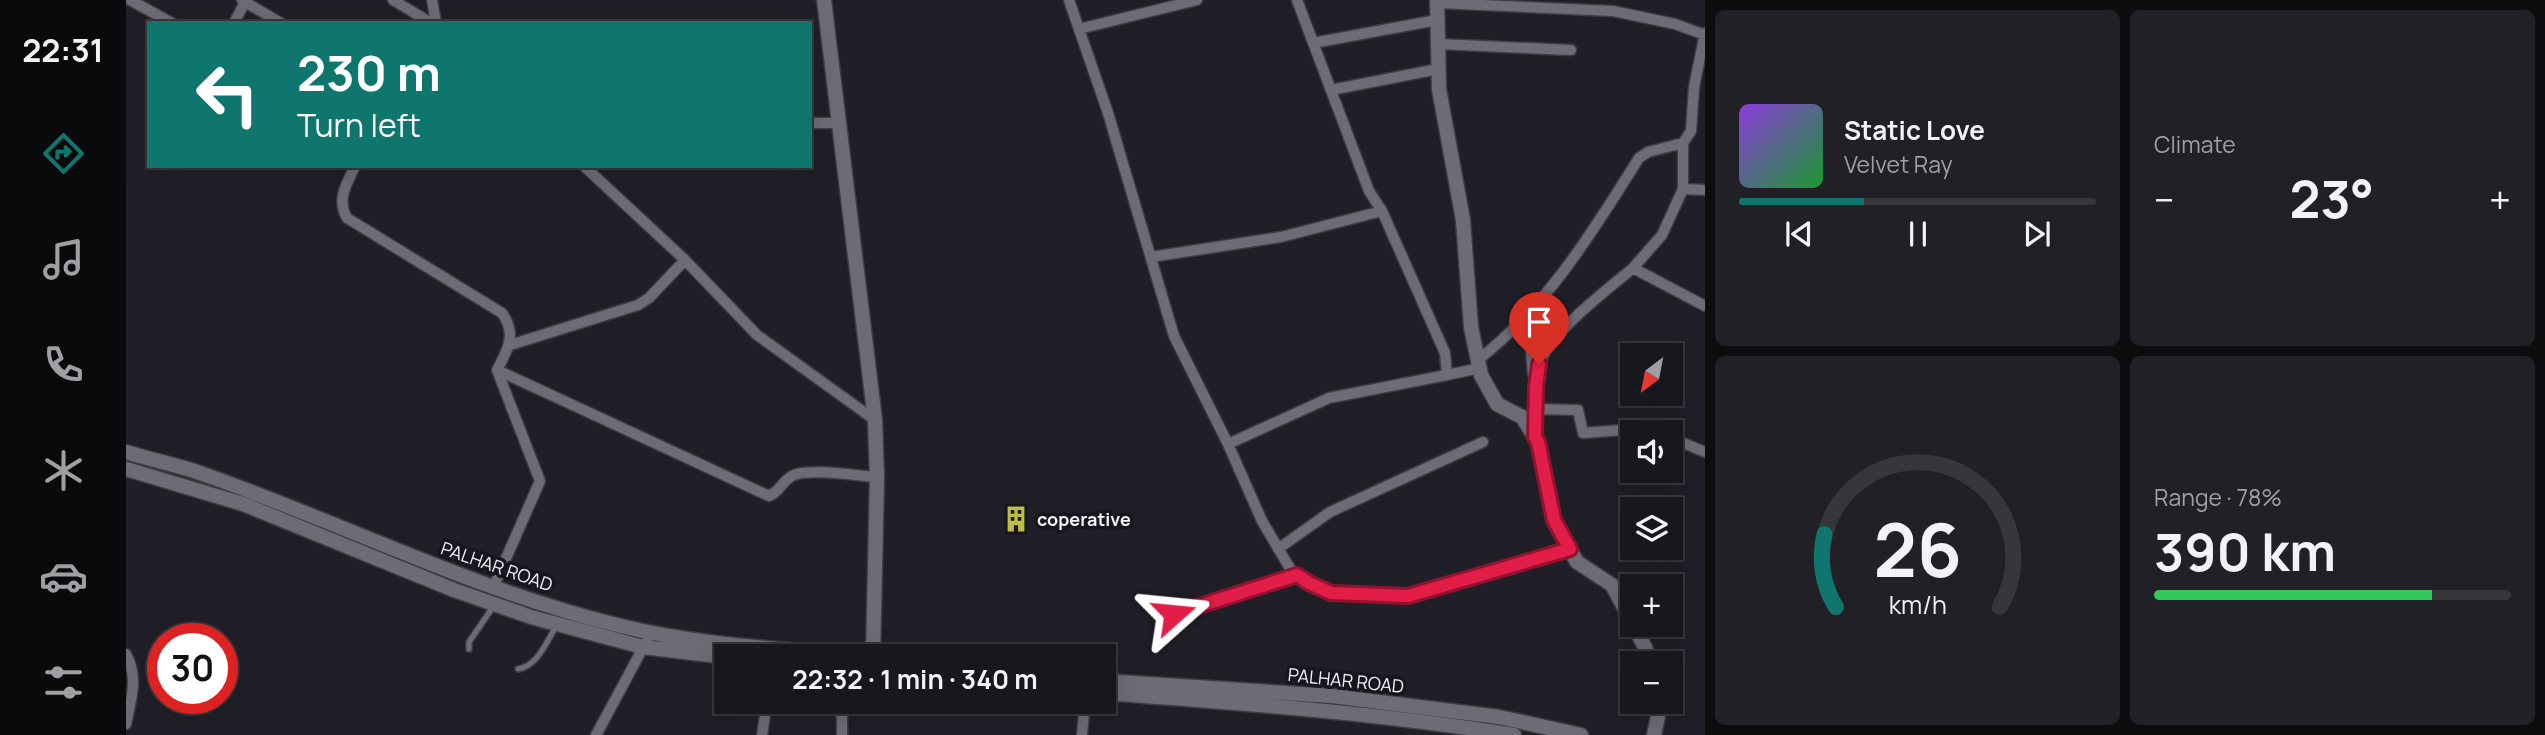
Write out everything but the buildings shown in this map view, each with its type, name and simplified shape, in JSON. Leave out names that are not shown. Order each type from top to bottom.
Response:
[{"type":"main road","points":[[824,0],[875,420],[877,477],[872,644]]},
{"type":"main road","points":[[1437,1],[1439,89],[1463,220],[1471,327],[1481,375],[1497,404],[1522,417],[1538,442],[1554,520],[1577,562],[1612,585],[1620,600]]},
{"type":"main road","name":"PALHAR ROAD","points":[[126,453],[201,474],[493,588],[615,625],[721,644]]},
{"type":"main road","name":"PALHAR ROAD","points":[[126,469],[243,504],[454,590],[558,624],[643,646],[714,655]]},
{"type":"main road","name":"PALHAR ROAD","points":[[1116,682],[1332,696],[1499,717],[1581,735]]},
{"type":"main road","name":"PALHAR ROAD","points":[[1116,694],[1293,706],[1426,721],[1514,735]]},
{"type":"main road","points":[[1654,735],[1658,714]]},
{"type":"street","points":[[130,0],[168,21]]},
{"type":"street","points":[[393,0],[430,21]]},
{"type":"street","points":[[432,0],[433,21]]},
{"type":"street","points":[[1069,0],[1108,113],[1174,336],[1228,444],[1262,521],[1291,570],[1309,583],[1331,593],[1408,596],[1570,549]]},
{"type":"street","points":[[1079,29],[1197,0]]},
{"type":"street","points":[[1297,0],[1369,191],[1381,211],[1445,353],[1447,375]]},
{"type":"street","points":[[235,21],[244,1],[278,21]]},
{"type":"street","points":[[1437,1],[1613,11],[1675,24],[1705,35],[1694,87],[1690,131],[1683,143],[1683,189],[1661,235],[1633,268],[1589,305],[1555,341],[1539,364],[1535,437]]},
{"type":"street","points":[[1313,43],[1437,20]]},
{"type":"street","points":[[1438,44],[1572,50]]},
{"type":"street","points":[[1331,90],[1438,69]]},
{"type":"street","points":[[812,123],[839,123]]},
{"type":"street","points":[[1228,444],[1329,398],[1447,375],[1479,364],[1528,315],[1577,255],[1639,158],[1648,152],[1683,143]]},
{"type":"street","points":[[354,168],[341,199],[346,218],[502,313],[508,322],[510,345],[497,370],[540,481],[493,588]]},
{"type":"street","points":[[586,168],[685,260],[757,335],[875,420]]},
{"type":"street","points":[[1683,189],[1705,190]]},
{"type":"street","points":[[1151,257],[1281,237],[1381,211]]},
{"type":"street","points":[[510,345],[638,305],[649,298],[685,260]]},
{"type":"street","points":[[1633,268],[1705,306]]},
{"type":"street","points":[[1528,315],[1536,410]]},
{"type":"street","points":[[497,370],[769,496],[776,493],[789,476],[802,472],[877,477]]},
{"type":"street","points":[[1536,410],[1578,410],[1583,433],[1620,430]]},
{"type":"street","points":[[1278,549],[1330,512],[1483,442]]},
{"type":"street","points":[[1683,443],[1705,452]]},
{"type":"street","points":[[1174,614],[1297,575]]},
{"type":"street","points":[[596,735],[651,633]]},
{"type":"street","points":[[126,654],[134,674],[135,685],[126,724]]},
{"type":"street","points":[[762,735],[765,714]]},
{"type":"street","points":[[841,714],[842,735]]},
{"type":"street","points":[[1082,735],[1084,714]]},
{"type":"lane","points":[[470,649],[469,642],[495,604]]},
{"type":"lane","points":[[518,669],[534,662],[558,624]]},
{"type":"place","name":"coperative","points":[[1016,519]]},
{"type":"route","points":[[1174,614],[1297,575],[1331,593],[1408,596],[1570,549],[1554,520],[1535,437],[1539,364]]}]
